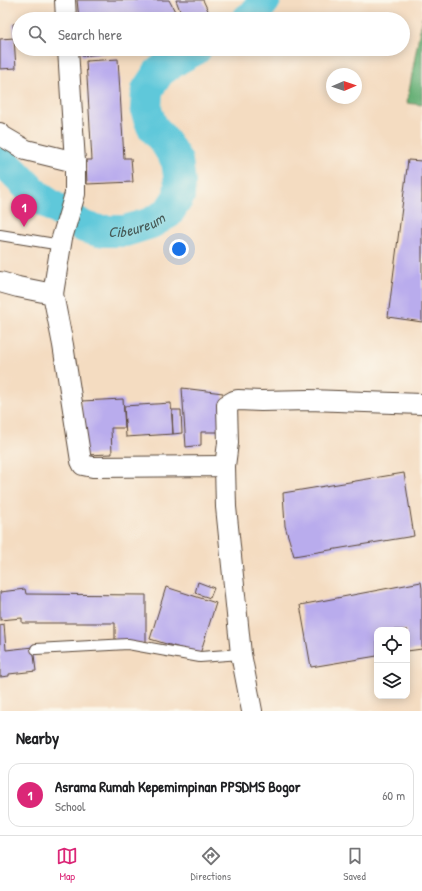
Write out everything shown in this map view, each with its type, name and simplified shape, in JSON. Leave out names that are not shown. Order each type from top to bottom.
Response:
[{"type":"street","points":[[64,0],[65,12]]},
{"type":"street","points":[[68,56],[76,162],[75,194],[61,242],[53,294],[63,344],[81,461],[83,465],[93,467],[225,466]]},
{"type":"street","points":[[0,133],[2,136],[26,150],[76,162]]},
{"type":"street","points":[[0,282],[53,294]]},
{"type":"street","points":[[252,711],[241,654],[226,507],[225,466],[228,443],[227,405],[238,400],[309,400],[422,404]]},
{"type":"lane","points":[[0,235],[61,242]]},
{"type":"lane","points":[[36,649],[128,644],[200,657],[241,654]]},
{"type":"green space","points":[[422,17],[422,105],[407,103]]},
{"type":"building","points":[[77,0],[169,0],[175,12],[78,12]]},
{"type":"building","points":[[176,0],[203,0],[209,12],[180,12]]},
{"type":"building","points":[[12,38],[12,56],[15,56],[16,68],[0,69],[0,39]]},
{"type":"building","points":[[118,59],[124,158],[131,158],[133,182],[87,184],[86,160],[92,160],[86,61]]},
{"type":"building","points":[[408,160],[422,161],[422,322],[388,317]]},
{"type":"building","points":[[182,388],[223,393],[223,432],[201,432],[201,445],[186,447]]},
{"type":"building","points":[[123,399],[125,428],[111,428],[112,454],[84,455],[81,401]]},
{"type":"building","points":[[171,403],[173,434],[126,437],[124,406]]},
{"type":"building","points":[[172,410],[181,410],[182,433],[173,434]]},
{"type":"building","points":[[404,473],[414,536],[294,556],[285,526],[283,493]]},
{"type":"building","points":[[198,582],[214,588],[210,598],[195,593]]},
{"type":"building","points":[[421,582],[422,649],[410,651],[410,627],[374,627],[374,656],[311,667],[300,605]]},
{"type":"building","points":[[166,587],[216,603],[200,654],[150,639]]},
{"type":"building","points":[[25,589],[26,594],[146,595],[146,643],[115,643],[115,623],[22,623],[22,618],[0,620],[0,592]]},
{"type":"building","points":[[4,624],[6,650],[33,647],[36,671],[9,674],[9,676],[0,677],[0,625]]},
{"type":"waterway","name":"Cibeureum","points":[[256,12],[265,0]]},
{"type":"waterway","name":"Cibeureum","points":[[0,158],[37,196],[84,227],[99,231],[125,231],[151,223],[168,213],[179,196],[180,183],[177,161],[165,142],[152,126],[146,110],[147,90],[159,72],[183,56]]},
{"type":"place","name":"Asrama Rumah Kepemimpinan PPSDMS Bogor","points":[[24,227]]}]
